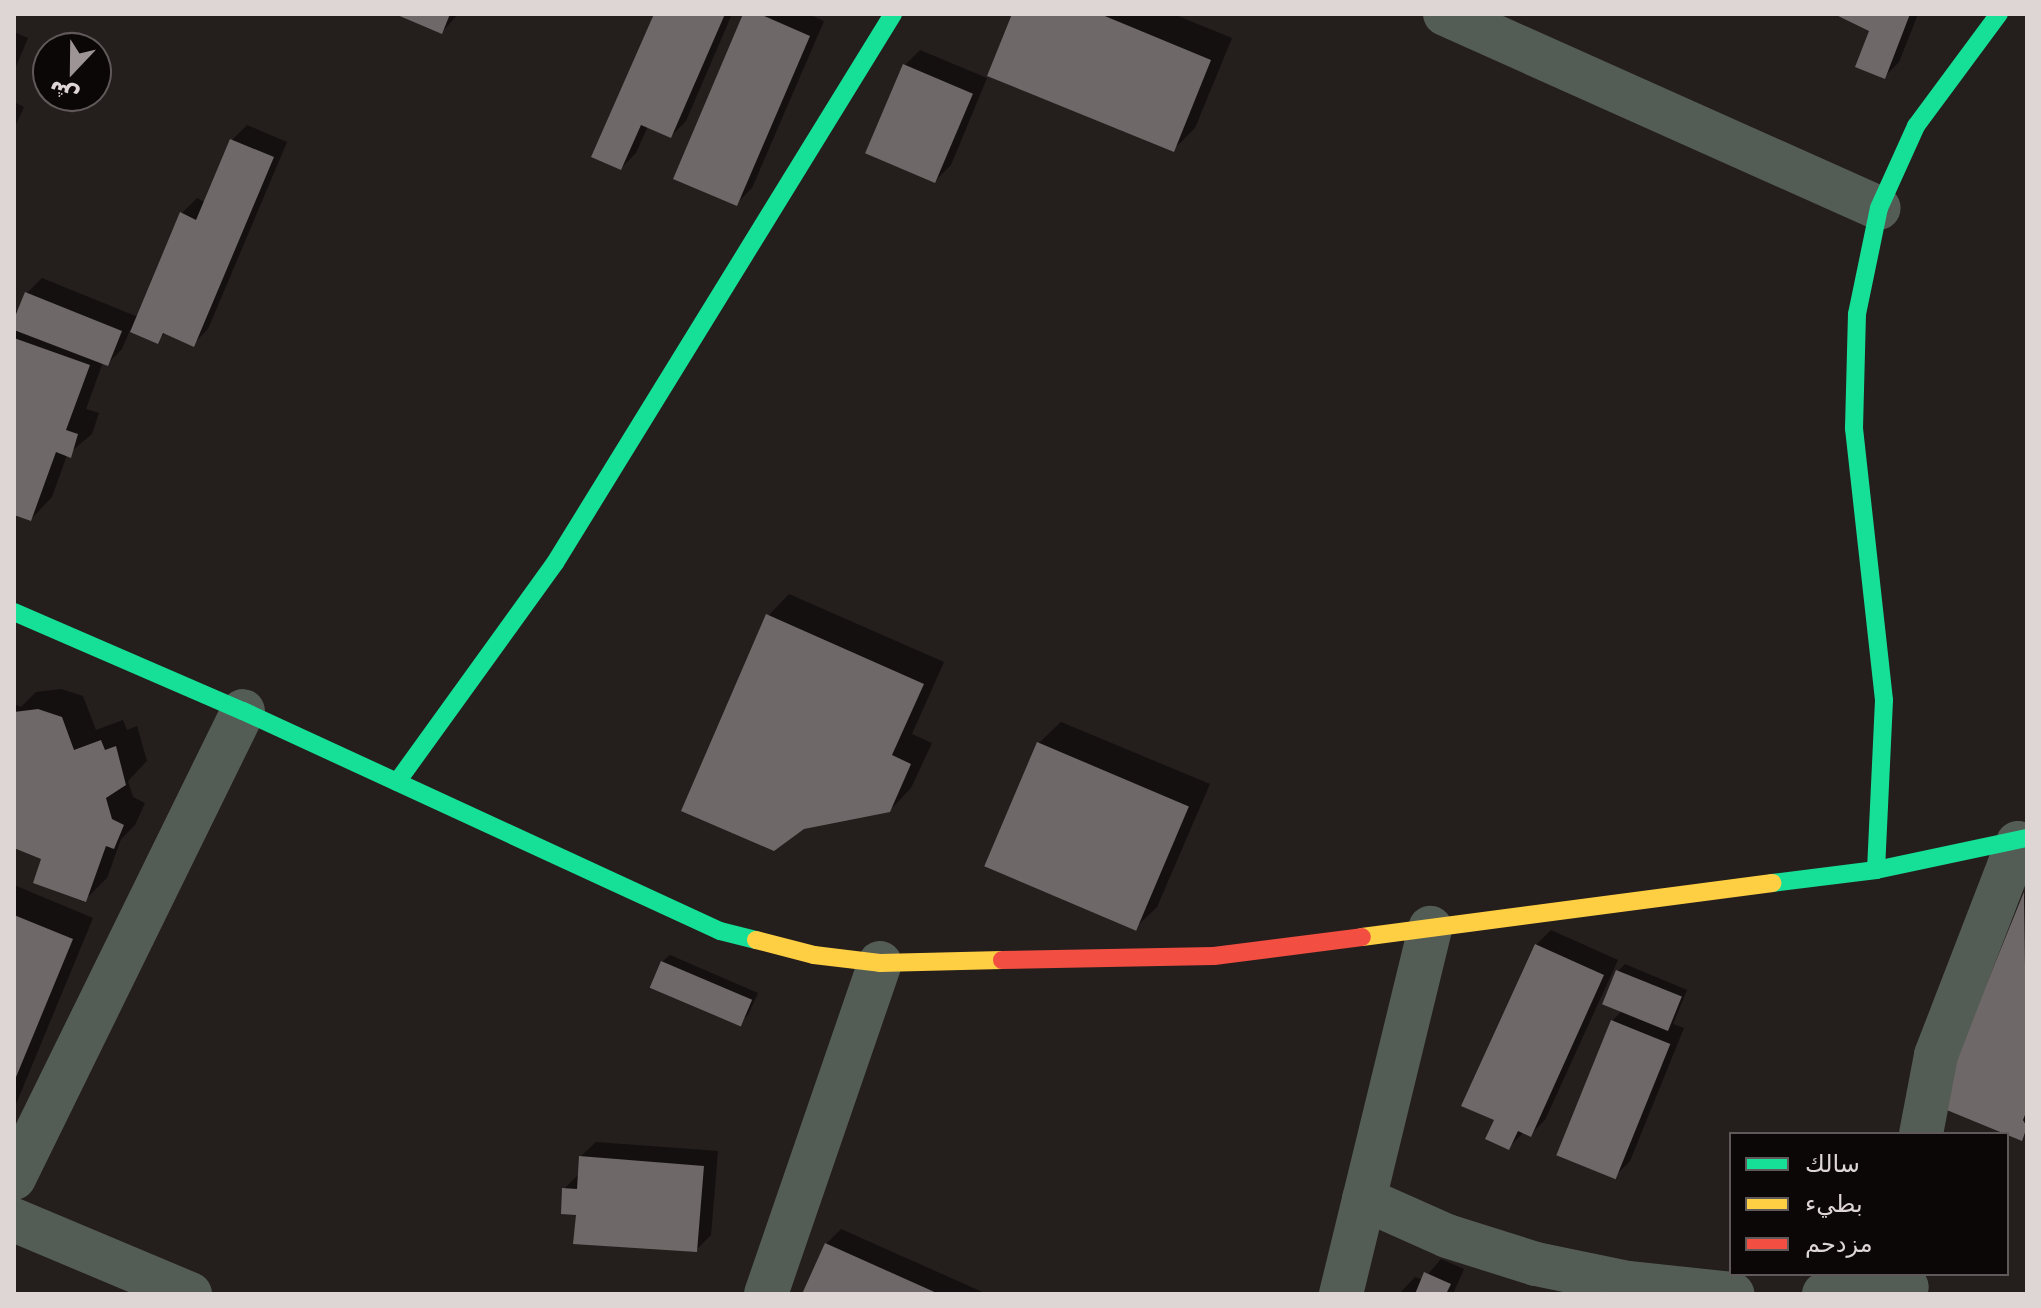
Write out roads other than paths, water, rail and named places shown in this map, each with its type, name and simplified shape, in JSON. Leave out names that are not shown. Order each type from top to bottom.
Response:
[{"type":"street","points":[[397,782],[555,563],[893,14]]},
{"type":"street","points":[[1445,14],[1879,208]]},
{"type":"street","points":[[1876,870],[1884,700],[1854,428],[1857,314],[1879,208],[1916,126],[1999,14]]},
{"type":"street","points":[[14,612],[243,711],[720,931],[814,955],[880,963],[1214,956],[1876,870],[2024,842]]},
{"type":"street","points":[[14,1178],[243,711]]},
{"type":"street","points":[[1921,1132],[1936,1055],[2024,842]]},
{"type":"street","points":[[1341,1294],[1430,928]]},
{"type":"street","points":[[766,1294],[880,963]]},
{"type":"street","points":[[1364,1199],[1447,1236],[1536,1264],[1628,1283],[1732,1294]]},
{"type":"street","points":[[14,1220],[190,1294]]},
{"type":"street","points":[[1824,1294],[1908,1285]]}]
